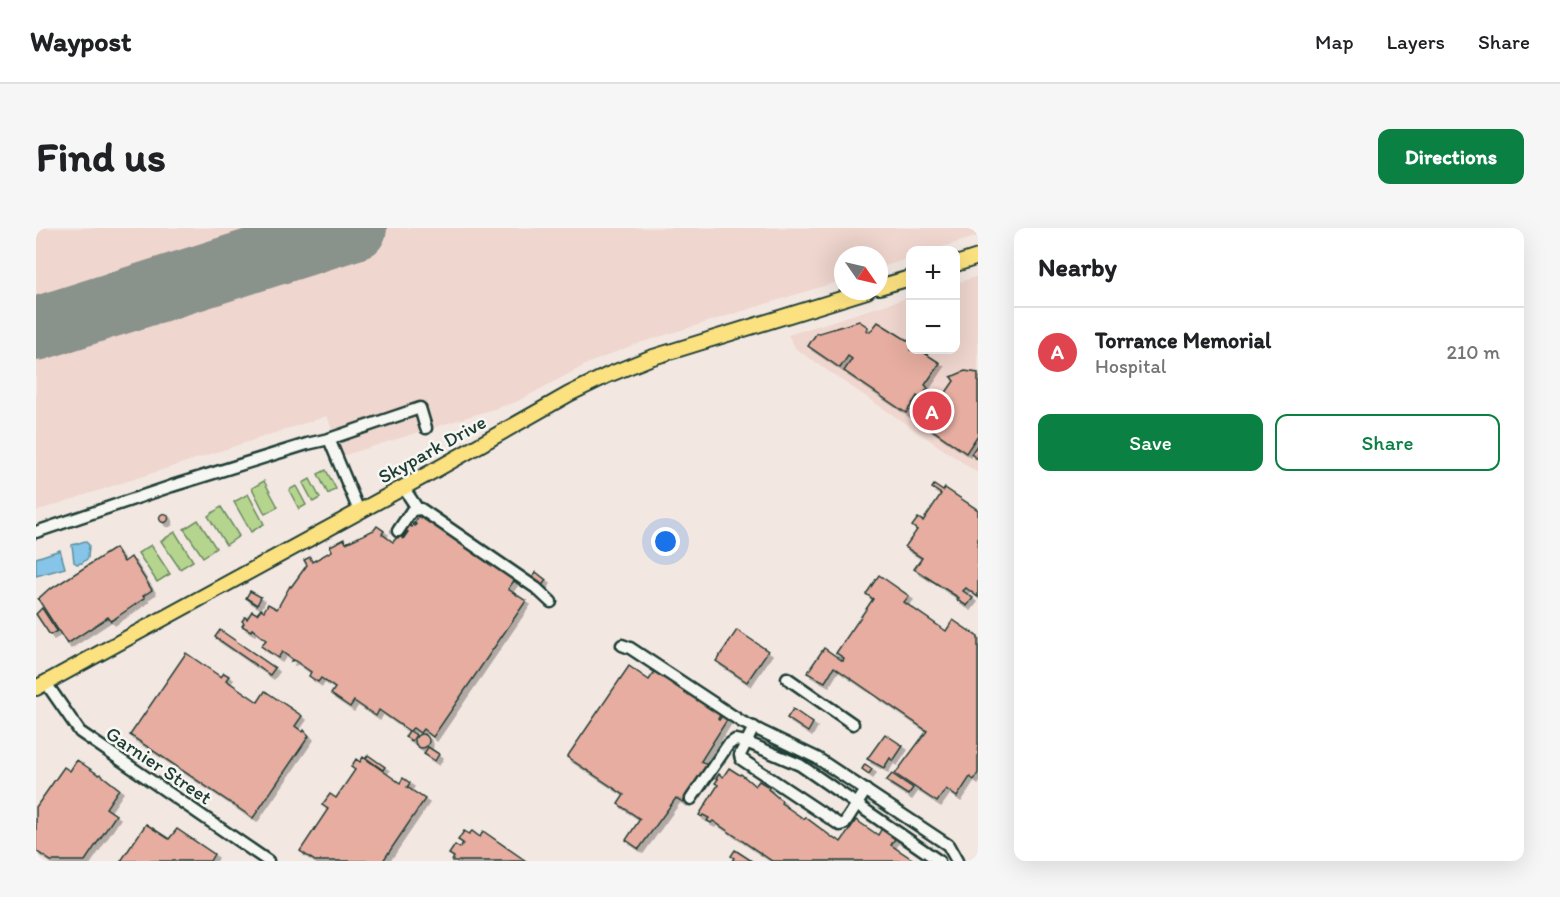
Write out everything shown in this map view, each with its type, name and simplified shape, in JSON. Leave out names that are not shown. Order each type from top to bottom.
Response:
[{"type":"main road","points":[[960,263],[978,257]]},
{"type":"main road","points":[[888,284],[906,279]]},
{"type":"main road","name":"Skypark Drive","points":[[41,686],[568,394],[650,358],[838,300]]},
{"type":"street","points":[[36,532],[183,482],[329,439],[420,408],[426,428]]},
{"type":"street","points":[[329,439],[359,511]]},
{"type":"street","points":[[403,487],[417,508],[536,588],[551,602]]},
{"type":"street","points":[[398,531],[412,510],[417,508]]},
{"type":"street","points":[[622,645],[742,722],[817,758],[948,845],[957,861]]},
{"type":"street","points":[[787,678],[854,724]]},
{"type":"street","name":"Garnier Street","points":[[41,686],[80,732],[268,861]]},
{"type":"street","points":[[754,727],[740,755],[741,759],[840,825],[844,825],[866,790]]},
{"type":"street","points":[[692,799],[728,745],[735,740],[746,742],[801,765],[939,861]]},
{"type":"shaded area","points":[[36,228],[978,228],[978,236],[946,246],[906,246],[906,259],[888,265],[888,246],[834,246],[834,283],[633,345],[589,363],[516,402],[342,456],[327,416],[36,511]]},
{"type":"shaded area","points":[[978,276],[978,473],[796,349],[788,335],[906,298],[906,354],[960,354],[960,282]]},
{"type":"green space","points":[[326,470],[336,489],[328,494],[318,474]]},
{"type":"green space","points":[[310,479],[320,498],[313,502],[303,483]]},
{"type":"green space","points":[[264,481],[278,507],[265,514],[252,488]]},
{"type":"green space","points":[[296,486],[306,505],[299,509],[289,490]]},
{"type":"green space","points":[[248,494],[264,524],[251,532],[234,502]]},
{"type":"green space","points":[[221,507],[239,536],[226,545],[208,516]]},
{"type":"green space","points":[[198,520],[216,548],[203,557],[184,529]]},
{"type":"green space","points":[[175,532],[193,561],[180,569],[161,541]]},
{"type":"green space","points":[[151,545],[170,574],[157,582],[138,553]]},
{"type":"water","points":[[85,541],[89,545],[88,558],[77,564],[74,562],[72,545]]},
{"type":"water","points":[[60,550],[65,568],[36,576],[36,558]]},
{"type":"building","points":[[859,321],[868,327],[866,330],[870,332],[878,322],[906,340],[906,354],[926,354],[940,363],[925,385],[928,388],[920,398],[917,396],[906,413],[844,371],[852,359],[848,356],[840,368],[808,346],[816,334]]},
{"type":"building","points":[[965,371],[978,373],[978,435],[966,453],[924,424],[954,381],[951,377]]},
{"type":"building","points":[[978,444],[978,459],[971,454]]},
{"type":"building","points":[[934,485],[943,491],[945,488],[978,510],[978,597],[966,588],[963,591],[973,598],[967,606],[957,600],[959,598],[914,569],[922,558],[905,547],[917,530],[912,526],[918,518],[923,521],[941,494],[932,488]]},
{"type":"building","points":[[164,513],[169,518],[164,523],[159,518]]},
{"type":"building","points":[[419,516],[439,529],[441,527],[516,578],[508,589],[526,601],[433,737],[423,729],[420,733],[413,728],[410,731],[416,735],[412,741],[405,737],[409,731],[379,710],[376,716],[354,701],[350,707],[331,694],[335,688],[321,678],[318,682],[309,676],[311,672],[294,660],[291,661],[292,659],[282,652],[278,658],[261,646],[266,640],[252,629],[251,631],[242,626],[244,623],[242,621],[245,617],[247,619],[252,611],[257,614],[261,609],[264,611],[268,604],[277,609],[290,586],[307,565],[304,560],[310,557],[312,562],[332,551],[330,546],[344,539],[346,543],[374,530],[377,526],[384,531],[382,534],[393,542],[403,530],[406,532],[403,539],[408,532],[405,530],[408,525],[415,526],[414,523]]},
{"type":"building","points":[[115,548],[124,562],[131,557],[152,590],[143,596],[145,598],[111,621],[108,617],[67,644],[38,599],[50,588]]},
{"type":"building","points":[[536,572],[546,580],[541,587],[531,580]]},
{"type":"building","points":[[879,575],[909,596],[904,602],[946,631],[953,620],[978,637],[978,773],[974,780],[970,777],[957,797],[946,789],[937,802],[895,774],[927,731],[834,667],[825,682],[807,673],[824,648],[843,661],[844,658],[836,653],[873,599],[866,594]]},
{"type":"building","points":[[250,591],[261,597],[257,605],[246,598]]},
{"type":"building","points":[[42,608],[57,631],[50,635],[36,614]]},
{"type":"building","points":[[220,630],[275,668],[270,675],[215,637]]},
{"type":"building","points":[[737,630],[768,651],[747,682],[716,661]]},
{"type":"building","points":[[186,653],[221,677],[224,673],[229,676],[226,680],[258,702],[265,691],[302,716],[295,726],[303,732],[304,730],[309,736],[253,818],[130,735]]},
{"type":"building","points":[[629,666],[649,680],[655,671],[720,715],[719,720],[722,716],[727,720],[701,761],[708,766],[683,802],[676,798],[639,849],[626,840],[640,819],[618,804],[624,795],[567,757]]},
{"type":"building","points":[[793,709],[813,723],[808,732],[787,718]]},
{"type":"building","points":[[422,734],[427,736],[429,741],[427,746],[422,748],[417,746],[415,741],[417,736]]},
{"type":"building","points":[[885,734],[903,746],[893,761],[890,758],[884,768],[867,759]]},
{"type":"building","points":[[428,747],[439,754],[435,761],[424,754]]},
{"type":"building","points":[[368,755],[385,767],[383,770],[366,758]]},
{"type":"building","points":[[363,757],[400,783],[403,778],[410,783],[407,787],[425,799],[383,861],[315,861],[300,851],[328,809],[322,805],[330,794],[336,798],[355,770],[351,767],[356,759],[360,762]]},
{"type":"building","points":[[77,760],[119,789],[106,808],[116,815],[85,861],[51,861],[36,851],[36,807],[64,767],[70,771]]},
{"type":"building","points":[[865,764],[872,769],[869,774],[862,769]]},
{"type":"building","points":[[729,768],[741,774],[755,786],[759,781],[769,787],[768,789],[782,801],[781,803],[836,840],[841,842],[856,820],[878,835],[882,828],[896,837],[891,845],[915,861],[772,861],[713,821],[711,823],[707,821],[709,818],[699,815],[718,785],[715,783],[718,779],[716,778],[719,774],[723,777]]},
{"type":"building","points":[[892,774],[913,788],[908,795],[886,781]]},
{"type":"building","points":[[146,824],[169,839],[177,829],[214,854],[210,861],[121,861]]},
{"type":"building","points":[[464,831],[469,834],[472,831],[480,837],[483,831],[526,861],[452,861],[454,857],[449,854],[455,845],[460,848],[463,843],[458,840]]},
{"type":"building","points":[[735,850],[752,861],[732,861],[734,858],[731,856]]},
{"type":"taxiway","points":[[296,247],[321,228]]},
{"type":"runway","points":[[36,329],[355,228]]},
{"type":"place","name":"Torrance Memorial","points":[[932,411]]}]
